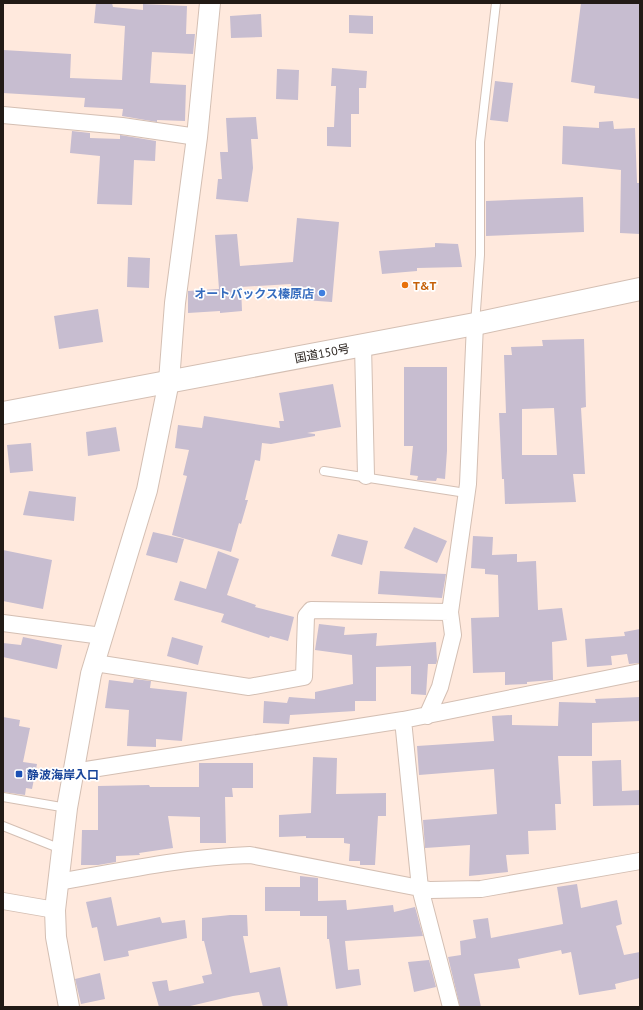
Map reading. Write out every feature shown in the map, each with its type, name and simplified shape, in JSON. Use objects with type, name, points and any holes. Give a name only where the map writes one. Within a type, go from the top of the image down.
[{"type":"highway","name":"国道150号","points":[[3,413],[363,346],[640,289]]},
{"type":"street","points":[[69,1007],[56,938],[55,910],[67,808],[95,663],[147,490],[169,381],[176,303],[197,137],[210,3]]},
{"type":"street","points":[[3,115],[122,126],[197,137]]},
{"type":"street","points":[[427,716],[440,687],[453,635],[450,612],[466,493],[475,324]]},
{"type":"street","points":[[363,346],[366,476]]},
{"type":"street","points":[[95,663],[249,687],[304,677],[306,616],[311,610],[450,612]]},
{"type":"street","points":[[3,623],[102,636]]},
{"type":"street","points":[[73,772],[427,716],[640,672]]},
{"type":"street","points":[[403,720],[420,888],[451,1007]]},
{"type":"street","points":[[58,882],[155,865],[250,855],[430,890],[481,889],[640,861]]},
{"type":"street","points":[[3,901],[55,910]]},
{"type":"lane","points":[[475,324],[480,255],[480,142],[496,3]]},
{"type":"lane","points":[[324,470],[466,493]]},
{"type":"lane","points":[[3,797],[67,808]]},
{"type":"lane","points":[[3,826],[62,849]]},
{"type":"building","points":[[96,3],[112,3],[113,7],[143,10],[143,4],[187,6],[186,34],[195,34],[193,54],[152,52],[150,83],[186,85],[185,121],[157,120],[157,122],[122,116],[123,109],[84,107],[85,98],[3,93],[3,50],[71,54],[70,78],[122,80],[125,26],[94,23]]},
{"type":"building","points":[[581,3],[640,3],[640,99],[594,93],[595,86],[571,82]]},
{"type":"building","points":[[261,14],[262,37],[231,38],[230,16]]},
{"type":"building","points":[[349,15],[373,16],[373,34],[349,33]]},
{"type":"building","points":[[332,68],[367,71],[366,88],[359,88],[359,114],[351,114],[351,147],[327,146],[327,127],[334,127],[336,86],[331,86]]},
{"type":"building","points":[[277,69],[299,70],[298,100],[276,99]]},
{"type":"building","points":[[495,81],[513,83],[508,122],[490,120]]},
{"type":"building","points":[[256,117],[258,139],[251,139],[253,168],[248,202],[216,199],[218,179],[222,179],[220,152],[228,152],[226,118]]},
{"type":"building","points":[[613,121],[614,129],[635,128],[637,183],[640,183],[640,234],[620,233],[621,170],[562,164],[563,126],[599,128],[599,122]]},
{"type":"building","points":[[72,131],[90,133],[90,138],[120,139],[120,135],[156,141],[155,161],[134,160],[132,205],[97,204],[100,156],[70,153]]},
{"type":"building","points":[[583,197],[584,232],[486,236],[486,201]]},
{"type":"building","points":[[297,218],[339,222],[332,302],[290,299],[291,284],[241,287],[242,311],[188,313],[188,291],[219,289],[215,235],[237,234],[240,266],[293,262]]},
{"type":"building","points":[[435,243],[458,244],[462,267],[417,268],[417,271],[382,274],[379,251],[435,247]]},
{"type":"building","points":[[128,257],[150,258],[149,288],[127,287]]},
{"type":"building","points":[[98,309],[103,342],[59,349],[54,316]]},
{"type":"building","points":[[584,339],[586,407],[581,408],[585,474],[573,474],[576,502],[505,504],[504,479],[502,479],[499,413],[506,413],[504,355],[512,355],[511,347],[543,346],[542,340]],"holes":[[[554,408],[557,455],[522,455],[522,409]]]},
{"type":"building","points":[[404,367],[447,367],[447,451],[445,479],[437,478],[436,481],[417,480],[418,476],[410,475],[413,446],[404,446]]},
{"type":"building","points":[[333,384],[341,427],[307,433],[315,434],[315,436],[271,444],[262,443],[260,461],[255,460],[245,500],[248,500],[241,524],[239,523],[231,552],[172,535],[187,476],[183,475],[189,450],[175,448],[178,425],[202,428],[204,416],[280,428],[279,421],[284,421],[279,393]]},
{"type":"building","points":[[116,427],[120,451],[88,456],[86,432]]},
{"type":"building","points":[[31,443],[33,471],[10,473],[7,445]]},
{"type":"building","points":[[29,491],[76,497],[74,521],[23,515]]},
{"type":"building","points":[[414,527],[447,541],[437,563],[404,548]]},
{"type":"building","points":[[153,532],[184,539],[177,563],[146,555]]},
{"type":"building","points":[[338,534],[368,541],[362,565],[331,556]]},
{"type":"building","points":[[473,536],[493,537],[492,555],[517,554],[517,562],[536,561],[538,610],[562,608],[567,640],[552,642],[553,680],[527,682],[527,684],[505,685],[505,672],[473,673],[471,618],[499,617],[498,575],[485,574],[485,569],[471,568]]},
{"type":"building","points":[[3,550],[52,560],[43,609],[3,601]]},
{"type":"building","points":[[218,551],[239,559],[227,595],[256,605],[255,607],[294,617],[288,641],[270,636],[269,638],[221,622],[224,614],[174,600],[180,581],[206,589]]},
{"type":"building","points":[[380,571],[446,574],[442,598],[378,594]]},
{"type":"building","points":[[319,624],[345,627],[344,635],[377,633],[376,646],[436,642],[437,661],[436,664],[428,664],[426,695],[411,694],[411,666],[376,667],[376,701],[355,701],[355,711],[290,715],[289,724],[263,723],[264,701],[287,703],[289,697],[315,699],[315,692],[353,684],[352,655],[315,650]]},
{"type":"building","points":[[640,629],[640,663],[629,664],[627,654],[611,656],[612,665],[587,667],[585,639],[625,636],[624,632]]},
{"type":"building","points":[[23,637],[62,645],[57,669],[3,657],[3,643],[21,645]]},
{"type":"building","points":[[172,637],[203,646],[198,665],[167,656]]},
{"type":"building","points":[[134,679],[151,681],[150,688],[187,692],[182,741],[156,739],[156,747],[127,746],[129,710],[105,708],[109,680],[133,683]]},
{"type":"building","points":[[640,697],[640,721],[592,723],[592,756],[558,756],[561,804],[555,804],[556,830],[528,831],[529,854],[506,855],[508,872],[469,876],[470,845],[425,848],[423,820],[497,814],[494,769],[419,775],[417,746],[494,741],[492,716],[512,715],[512,725],[558,726],[559,702],[596,703],[595,699]]},
{"type":"building","points":[[3,717],[20,720],[19,726],[30,728],[23,762],[37,764],[32,789],[26,788],[25,795],[3,792]]},
{"type":"building","points":[[313,757],[337,758],[336,794],[386,793],[386,816],[378,816],[375,865],[360,865],[360,861],[349,861],[350,844],[344,843],[344,838],[306,838],[306,836],[279,837],[279,815],[311,813]]},
{"type":"building","points":[[621,760],[622,791],[640,790],[640,805],[593,806],[592,761]]},
{"type":"building","points":[[199,763],[253,763],[253,788],[232,788],[233,797],[225,797],[226,843],[200,843],[200,817],[168,816],[173,848],[139,853],[140,855],[116,856],[116,862],[98,865],[81,865],[82,830],[98,830],[98,786],[149,785],[150,787],[199,787]]},
{"type":"building","points":[[300,876],[318,878],[318,901],[346,900],[347,910],[393,905],[394,912],[415,907],[423,936],[345,941],[348,970],[359,969],[361,985],[336,989],[329,939],[327,939],[327,916],[300,916],[300,911],[265,911],[265,887],[300,887]]},
{"type":"building","points":[[577,884],[581,908],[617,900],[622,924],[616,926],[624,955],[640,952],[640,978],[615,984],[616,989],[579,995],[571,952],[562,954],[561,950],[518,959],[520,968],[474,974],[481,1007],[460,1007],[448,957],[461,955],[460,941],[476,938],[473,920],[488,918],[491,938],[563,924],[557,887]]},
{"type":"building","points":[[111,897],[117,926],[160,917],[162,923],[185,920],[187,938],[128,951],[129,956],[104,961],[97,927],[92,928],[86,902]]},
{"type":"building","points":[[247,915],[248,936],[243,936],[250,973],[280,967],[288,1007],[263,1007],[259,992],[233,996],[186,1007],[159,1007],[152,982],[167,980],[169,991],[204,983],[202,976],[212,974],[204,941],[202,941],[202,918]]},
{"type":"building","points":[[429,960],[436,987],[414,992],[408,962]]},
{"type":"building","points":[[100,973],[105,999],[81,1004],[75,979]]},
{"type":"place","name":"T&T","points":[[405,285]]},
{"type":"place","name":"オートバックス榛原店","points":[[322,293]]},
{"type":"place","name":"静波海岸入口","points":[[19,774]]}]
